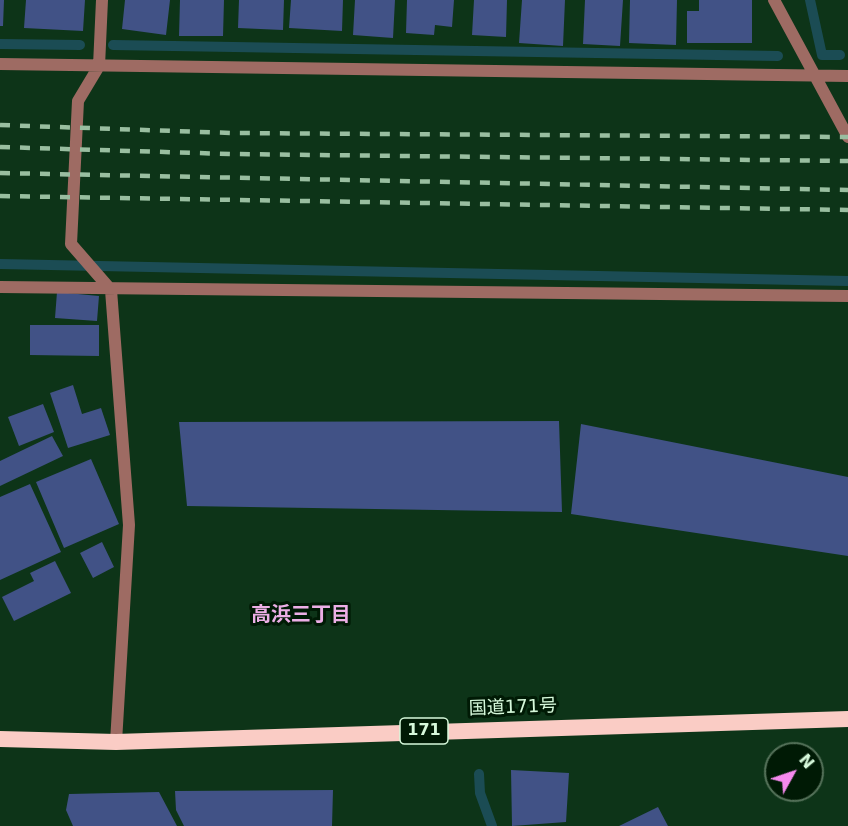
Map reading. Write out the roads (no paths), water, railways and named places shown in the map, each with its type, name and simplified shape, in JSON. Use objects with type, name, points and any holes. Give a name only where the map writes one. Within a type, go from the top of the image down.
[{"type":"highway","name":"国道171号","points":[[0,740],[116,742],[848,719]]},
{"type":"street","points":[[102,0],[99,66],[78,101],[71,244],[111,290],[129,525],[116,742]]},
{"type":"street","points":[[774,0],[848,138]]},
{"type":"street","points":[[0,64],[815,77],[848,75]]},
{"type":"street","points":[[0,287],[111,290],[848,296]]},
{"type":"waterway","points":[[810,0],[822,55],[840,55]]},
{"type":"waterway","points":[[0,44],[80,45]]},
{"type":"waterway","points":[[113,45],[778,56]]},
{"type":"waterway","points":[[0,264],[848,281]]},
{"type":"waterway","points":[[479,774],[480,793],[492,826]]},
{"type":"railway","points":[[0,125],[232,133],[848,137]]},
{"type":"railway","points":[[0,147],[230,154],[848,161]]},
{"type":"railway","points":[[0,173],[848,190]]},
{"type":"railway","points":[[0,196],[848,210]]},
{"type":"district","name":"高浜三丁目","points":[[301,616]]}]
